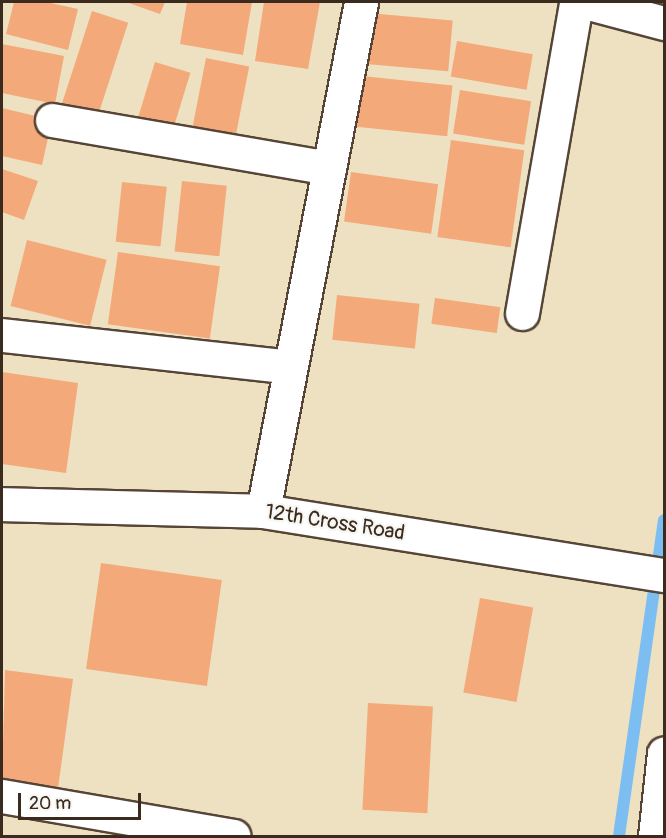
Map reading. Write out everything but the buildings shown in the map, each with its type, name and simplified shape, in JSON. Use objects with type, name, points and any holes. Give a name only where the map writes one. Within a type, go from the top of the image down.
[{"type":"street","points":[[263,511],[361,2]]},
{"type":"street","points":[[522,313],[576,2]]},
{"type":"street","points":[[585,2],[664,23]]},
{"type":"street","points":[[52,120],[329,168]]},
{"type":"street","points":[[2,335],[290,367]]},
{"type":"street","name":"12th Cross Road","points":[[2,504],[263,511],[664,575]]},
{"type":"street","points":[[655,837],[664,753]]},
{"type":"street","points":[[2,796],[234,837]]},
{"type":"waterway","points":[[619,836],[664,520]]}]
